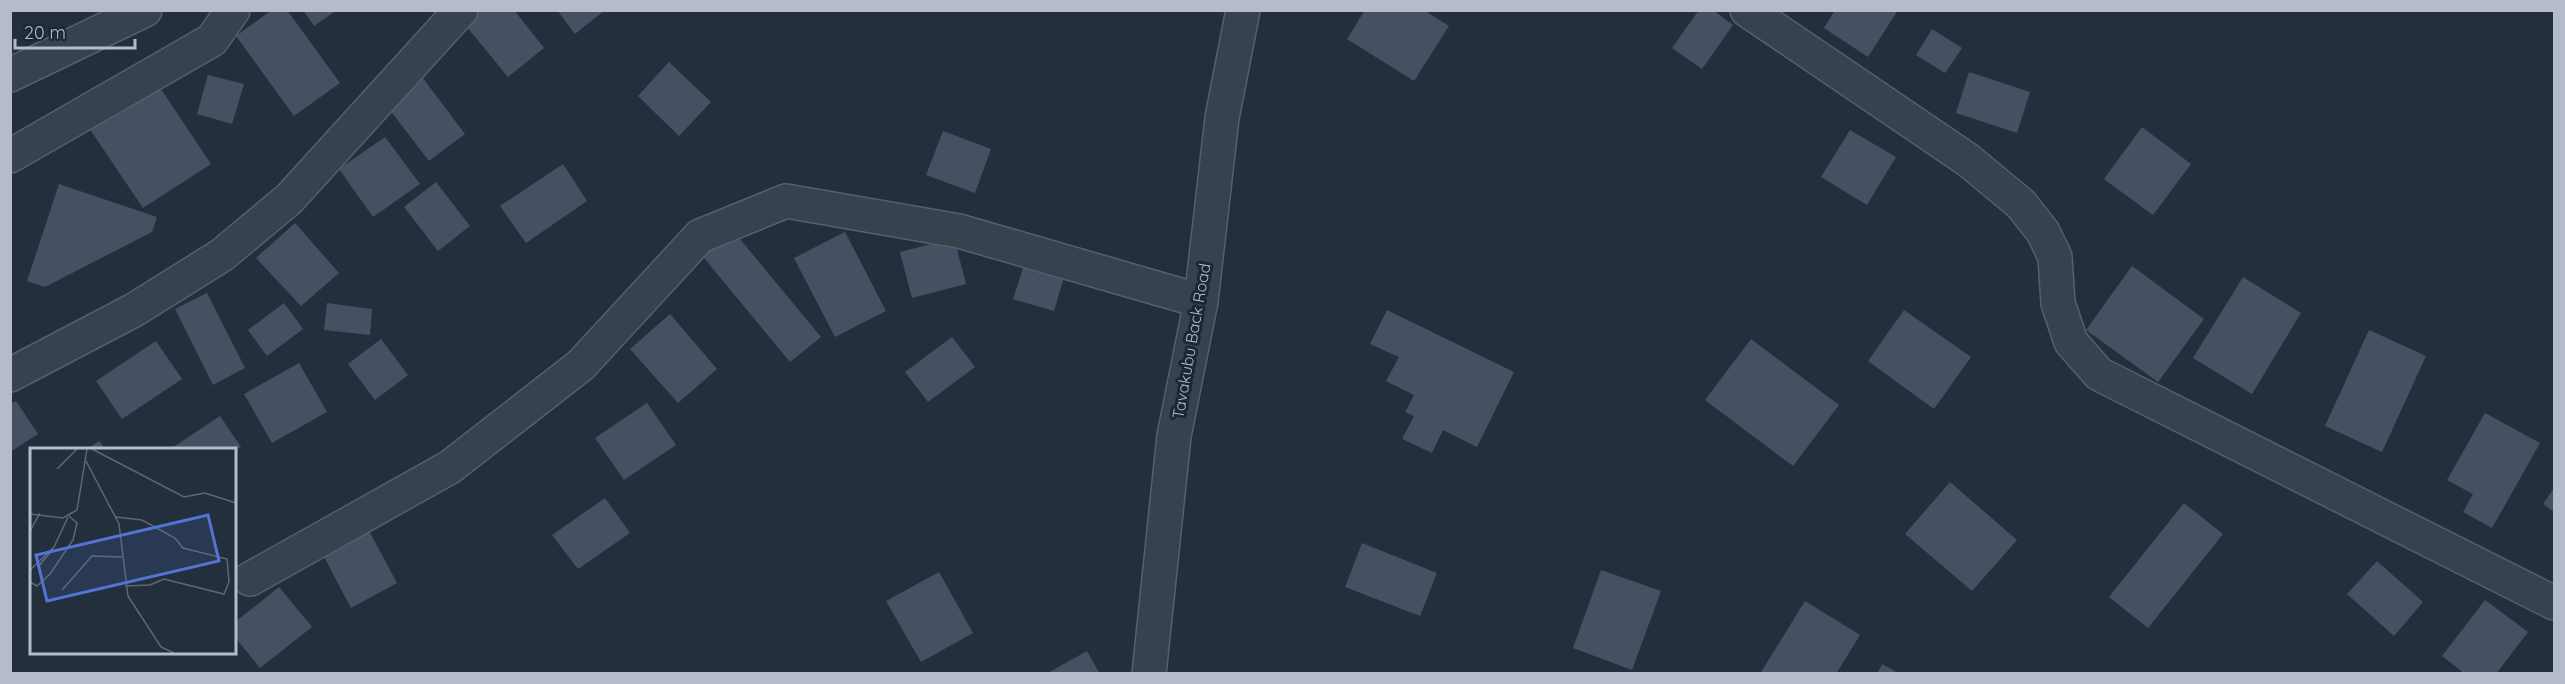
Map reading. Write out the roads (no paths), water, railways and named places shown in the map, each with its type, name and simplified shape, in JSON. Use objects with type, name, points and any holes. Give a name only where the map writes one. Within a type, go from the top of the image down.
[{"type":"street","points":[[10,75],[145,10]]},
{"type":"street","points":[[10,156],[212,40],[233,10]]},
{"type":"street","points":[[10,375],[134,310],[222,255],[289,199],[461,10]]},
{"type":"street","name":"Tavakubu Back Road","points":[[1149,674],[1174,436],[1201,301],[1222,118],[1243,10]]},
{"type":"street","points":[[1747,10],[1968,160],[2021,204],[2043,232],[2055,257],[2058,303],[2071,342],[2098,374],[2554,603]]},
{"type":"street","points":[[250,579],[450,467],[581,364],[700,236],[786,201],[959,231],[1201,301]]}]
